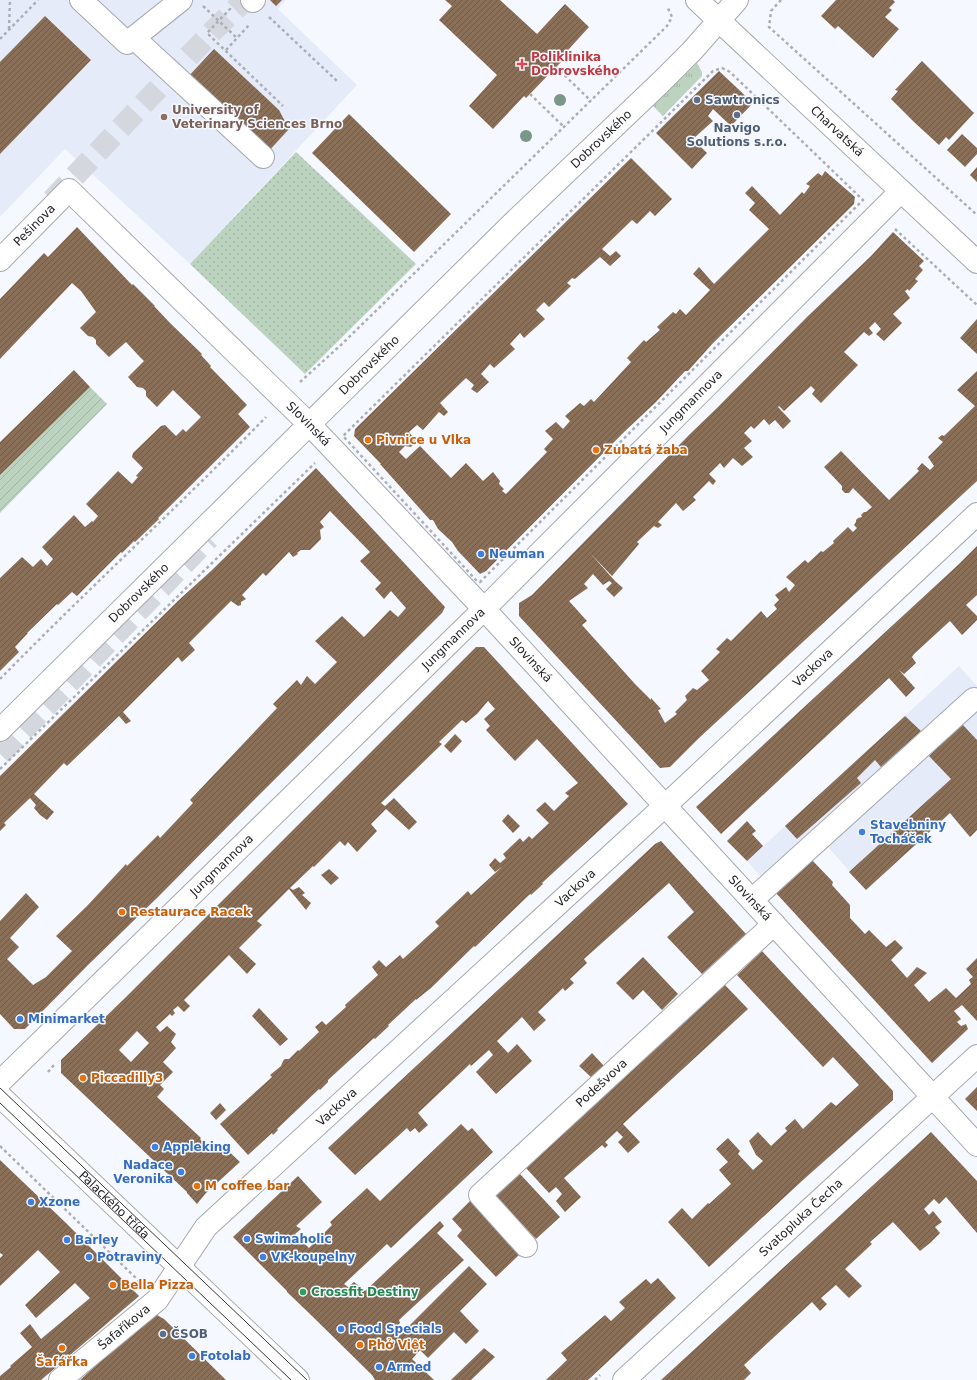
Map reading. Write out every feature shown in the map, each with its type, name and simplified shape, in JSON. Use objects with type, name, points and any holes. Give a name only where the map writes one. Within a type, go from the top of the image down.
[{"type":"street","points":[[81,0],[127,43],[191,2]]},
{"type":"street","name":"Charvatská","points":[[697,0],[977,262]]},
{"type":"street","name":"Dobrovského","points":[[0,730],[518,218],[660,83],[692,51],[736,0]]},
{"type":"street","points":[[134,38],[263,156]]},
{"type":"street","name":"Slovinská","points":[[69,190],[310,425],[484,609],[977,1145]]},
{"type":"street","name":"Pešinova","points":[[0,260],[69,190]]},
{"type":"street","name":"Jungmannova","points":[[0,1082],[484,609],[901,191]]},
{"type":"street","name":"Vackova","points":[[178,1266],[206,1227],[665,806],[977,514]]},
{"type":"street","points":[[752,900],[974,700]]},
{"type":"street","name":"Podešvova","points":[[526,1246],[480,1195],[774,924]]},
{"type":"street","name":"Svatopluka Čecha","points":[[624,1380],[977,1056]]},
{"type":"street","name":"Palackého třída","points":[[0,1096],[298,1380]]},
{"type":"street","name":"Šafaříkova","points":[[60,1380],[157,1300],[178,1266]]},
{"type":"path","points":[[9,30],[10,0]]},
{"type":"path","points":[[0,39],[38,0]]},
{"type":"path","points":[[781,0],[771,11],[769,27],[977,215]]},
{"type":"path","points":[[191,2],[219,21],[237,38]]},
{"type":"path","points":[[226,50],[249,26],[255,3],[337,81]]},
{"type":"path","points":[[297,385],[342,344],[667,26],[672,17],[667,6]]},
{"type":"path","points":[[234,13],[230,9],[207,33],[284,106]]},
{"type":"path","points":[[244,22],[249,26]]},
{"type":"path","points":[[556,67],[591,100]]},
{"type":"path","points":[[722,68],[730,72],[863,200],[480,582],[476,580],[343,436],[713,71],[722,68]]},
{"type":"path","points":[[530,94],[564,127]]},
{"type":"path","points":[[893,227],[977,305]]},
{"type":"path","points":[[0,679],[62,616],[201,483],[266,417]]},
{"type":"path","points":[[0,770],[316,462],[321,468]]},
{"type":"path","points":[[48,1072],[57,1061]]},
{"type":"path","points":[[0,1146],[141,1282],[145,1292],[154,1302]]},
{"type":"path","points":[[595,1380],[601,1375]]},
{"type":"shaded area","name":"University of Veterinary Sciences Brno","points":[[0,0],[286,0],[278,9],[357,85],[190,264],[65,149],[0,217]]},
{"type":"shaded area","points":[[959,666],[977,686],[977,830],[970,837],[950,814],[866,890],[828,847],[768,885],[747,861]]},
{"type":"green space","points":[[697,63],[702,72],[702,76],[663,116],[653,106]]},
{"type":"green space","points":[[296,152],[416,264],[305,374],[190,264]]},
{"type":"green space","points":[[90,387],[107,404],[0,513],[0,475]]},
{"type":"building","points":[[270,0],[282,0],[276,6]]},
{"type":"building","name":"Poliklinika Dobrovského","points":[[445,0],[500,0],[537,34],[565,4],[589,27],[559,60],[561,62],[526,98],[524,96],[493,129],[469,106],[497,75],[439,20],[452,6]]},
{"type":"building","points":[[836,0],[893,0],[895,2],[889,8],[892,10],[885,17],[899,29],[873,58],[838,26],[835,29],[821,16]]},
{"type":"building","points":[[45,16],[91,60],[0,154],[0,62]]},
{"type":"building","points":[[214,49],[279,110],[289,129],[267,153],[187,78]]},
{"type":"building","points":[[922,61],[974,113],[949,140],[946,137],[939,145],[891,99],[898,91],[895,90]]},
{"type":"building","points":[[719,71],[753,103],[731,126],[713,109],[708,116],[713,121],[693,139],[707,153],[692,169],[656,133]]},
{"type":"building","points":[[349,114],[451,214],[414,252],[312,153]]},
{"type":"building","points":[[962,134],[977,148],[977,154],[965,167],[947,150]]},
{"type":"building","points":[[631,158],[672,199],[655,216],[650,211],[637,224],[632,220],[602,249],[610,256],[616,251],[621,256],[610,266],[600,257],[575,279],[572,278],[567,283],[571,286],[549,307],[544,302],[536,310],[545,319],[524,338],[520,333],[510,344],[515,349],[494,368],[490,364],[481,374],[489,382],[477,393],[471,389],[474,385],[466,378],[440,403],[448,412],[444,416],[439,412],[423,430],[417,425],[409,432],[416,441],[411,447],[405,446],[399,452],[406,459],[420,446],[451,478],[466,463],[483,481],[493,472],[500,481],[499,484],[504,489],[502,491],[506,494],[547,452],[544,449],[553,439],[545,431],[556,422],[563,429],[570,421],[565,416],[580,403],[584,406],[591,399],[594,402],[631,362],[627,358],[644,340],[646,342],[660,330],[657,327],[673,312],[676,314],[680,309],[686,315],[710,290],[693,274],[699,267],[714,284],[769,229],[749,210],[755,203],[745,193],[752,186],[780,215],[802,192],[804,194],[810,186],[806,184],[818,173],[822,176],[825,171],[855,197],[854,204],[486,571],[480,574],[458,551],[452,542],[438,529],[433,520],[430,520],[381,464],[354,436],[355,429]]},
{"type":"building","points":[[977,167],[977,182],[970,175]]},
{"type":"building","points":[[77,227],[132,285],[133,284],[202,354],[201,355],[211,366],[210,367],[247,405],[238,414],[250,427],[158,518],[159,519],[135,542],[134,541],[122,553],[121,552],[77,596],[72,592],[58,605],[57,604],[27,633],[15,647],[19,652],[0,671],[0,578],[22,557],[33,567],[41,559],[47,566],[53,559],[42,547],[74,515],[85,527],[92,521],[93,522],[98,516],[86,504],[118,471],[132,484],[138,477],[136,476],[143,468],[132,457],[133,453],[161,426],[165,425],[176,436],[183,429],[186,432],[201,417],[173,390],[157,407],[146,396],[146,391],[143,388],[137,387],[128,377],[144,361],[126,342],[109,357],[96,344],[96,340],[93,337],[88,336],[80,328],[96,312],[81,291],[72,283],[0,359],[0,299],[44,253],[48,257]]},
{"type":"building","points":[[893,232],[924,261],[919,266],[923,270],[915,279],[918,281],[909,291],[908,289],[905,291],[910,298],[893,314],[902,323],[884,341],[876,334],[881,329],[875,322],[869,328],[873,333],[869,336],[864,332],[844,352],[858,365],[821,403],[812,394],[815,390],[811,386],[784,411],[779,406],[778,407],[791,421],[783,429],[775,420],[769,425],[764,419],[754,429],[751,426],[744,433],[752,441],[744,448],[753,457],[742,466],[733,458],[724,468],[720,463],[709,474],[716,481],[713,485],[709,481],[693,497],[696,500],[683,511],[676,503],[658,522],[662,525],[658,528],[654,526],[637,542],[639,544],[612,576],[589,552],[623,588],[614,597],[606,589],[612,583],[609,581],[603,585],[593,574],[584,584],[588,588],[569,601],[587,621],[582,625],[635,684],[661,709],[658,710],[665,723],[677,714],[675,712],[687,700],[685,696],[693,688],[697,690],[709,680],[701,671],[720,652],[716,649],[727,638],[731,641],[761,611],[767,618],[777,609],[774,605],[779,600],[775,595],[786,587],[789,592],[795,585],[786,577],[805,560],[808,563],[821,551],[823,552],[834,543],[833,541],[848,527],[853,532],[857,528],[854,525],[856,520],[862,517],[861,515],[864,512],[872,507],[853,488],[849,493],[845,493],[842,490],[842,486],[824,467],[841,451],[889,500],[919,471],[917,469],[922,463],[930,470],[934,466],[928,457],[943,442],[938,438],[942,435],[944,436],[975,406],[957,390],[977,371],[977,481],[699,738],[670,767],[660,768],[519,616],[519,603],[532,595],[690,434],[808,316],[871,256]]},
{"type":"building","points":[[977,319],[977,354],[960,338]]},
{"type":"building","points":[[74,370],[90,387],[0,475],[0,442]]},
{"type":"building","points":[[316,468],[445,607],[442,613],[25,1029],[14,1029],[0,1014],[0,921],[26,893],[39,907],[10,938],[19,947],[7,959],[33,985],[46,977],[72,951],[56,936],[87,906],[126,864],[127,866],[158,835],[160,838],[193,803],[190,800],[277,708],[273,704],[297,680],[301,685],[307,676],[315,684],[337,662],[315,641],[342,616],[364,637],[390,610],[398,617],[406,608],[391,591],[384,599],[375,589],[381,583],[360,561],[370,552],[330,511],[320,522],[324,527],[320,530],[321,539],[310,550],[301,550],[293,557],[289,552],[266,576],[263,573],[242,595],[246,599],[241,602],[241,605],[238,606],[231,601],[189,643],[195,650],[182,662],[178,657],[123,712],[131,721],[126,724],[119,716],[67,766],[64,763],[34,794],[54,812],[47,820],[34,808],[36,805],[30,798],[4,823],[6,825],[0,831],[0,776]]},
{"type":"building","points":[[977,546],[977,595],[966,605],[977,616],[977,620],[962,635],[950,621],[914,654],[912,657],[916,663],[904,674],[899,670],[915,688],[906,697],[889,678],[721,834],[696,807]]},
{"type":"building","points":[[476,647],[484,647],[628,804],[475,947],[474,946],[431,988],[416,999],[375,1039],[374,1038],[328,1080],[328,1082],[320,1090],[319,1089],[277,1129],[278,1130],[273,1135],[272,1133],[248,1155],[220,1124],[272,1077],[270,1075],[281,1066],[285,1059],[289,1059],[319,1032],[315,1027],[322,1021],[326,1025],[346,1007],[345,1005],[378,975],[372,967],[379,960],[386,967],[400,955],[403,959],[439,926],[435,922],[468,891],[471,895],[503,866],[495,872],[489,865],[495,858],[500,863],[506,858],[503,854],[520,838],[523,842],[529,836],[532,839],[549,823],[536,810],[545,802],[554,811],[569,796],[565,793],[578,783],[537,739],[515,761],[486,730],[490,726],[484,719],[495,709],[488,701],[477,714],[466,723],[462,720],[439,742],[442,744],[381,803],[385,806],[394,798],[417,822],[409,830],[386,809],[371,824],[377,831],[357,852],[348,842],[345,846],[340,841],[290,888],[293,890],[299,887],[305,893],[302,895],[311,903],[306,910],[289,889],[257,921],[262,925],[239,948],[256,964],[247,974],[229,955],[184,1000],[190,1006],[184,1012],[178,1006],[173,1010],[175,1013],[172,1016],[170,1014],[156,1027],[160,1032],[167,1026],[176,1034],[171,1042],[176,1048],[163,1062],[173,1072],[160,1085],[164,1089],[157,1097],[201,1138],[200,1139],[211,1151],[220,1143],[240,1162],[206,1193],[197,1204],[187,1192],[61,1073],[61,1060]],"holes":[[[137,1031],[149,1043],[131,1062],[119,1050]]]},
{"type":"building","points":[[905,716],[921,731],[881,767],[875,760],[857,778],[861,783],[797,839],[785,826]]},
{"type":"building","points":[[962,724],[977,740],[977,830],[970,837],[950,813],[866,890],[849,872],[951,779],[929,756]]},
{"type":"building","points":[[455,734],[462,741],[451,753],[444,746]]},
{"type":"building","points":[[508,814],[520,826],[513,833],[502,821]]},
{"type":"building","points":[[747,821],[756,831],[752,834],[763,846],[747,861],[727,841]]},
{"type":"building","points":[[661,841],[746,934],[702,974],[667,937],[694,912],[669,883],[584,959],[587,963],[570,979],[574,983],[565,991],[563,988],[538,1012],[546,1020],[534,1031],[522,1017],[497,1041],[508,1053],[517,1044],[532,1061],[496,1094],[476,1072],[493,1055],[489,1050],[471,1066],[470,1064],[418,1113],[428,1125],[419,1133],[415,1128],[410,1132],[407,1128],[355,1175],[328,1148],[655,844]]},
{"type":"building","points":[[811,859],[833,882],[832,885],[850,905],[850,918],[865,934],[869,930],[886,947],[895,940],[903,948],[891,960],[907,978],[917,967],[927,973],[914,985],[929,1002],[946,988],[956,998],[971,984],[969,980],[973,977],[966,969],[977,958],[977,1021],[962,1005],[954,1011],[961,1019],[957,1022],[961,1026],[966,1024],[968,1029],[932,1063],[776,893]]},
{"type":"building","points":[[329,869],[339,878],[331,885],[321,875]]},
{"type":"building","points":[[762,951],[893,1091],[893,1100],[803,1180],[709,1267],[668,1222],[682,1208],[692,1219],[708,1203],[709,1204],[731,1184],[719,1170],[728,1162],[716,1149],[728,1138],[740,1151],[738,1154],[753,1170],[763,1161],[756,1155],[749,1141],[758,1132],[771,1146],[787,1131],[785,1128],[795,1119],[803,1129],[831,1102],[836,1106],[859,1085],[833,1057],[823,1067],[737,975]]},
{"type":"building","points":[[643,957],[678,994],[662,1010],[643,990],[633,1000],[616,983]]},
{"type":"building","points":[[725,985],[748,1009],[623,1124],[640,1142],[628,1153],[618,1142],[623,1137],[617,1131],[605,1142],[608,1145],[605,1148],[602,1145],[564,1178],[581,1197],[565,1212],[556,1201],[562,1194],[556,1187],[549,1193],[526,1168]]},
{"type":"building","points":[[259,1008],[288,1039],[280,1046],[252,1016]]},
{"type":"building","points":[[592,1053],[604,1066],[591,1077],[579,1066]]},
{"type":"building","points":[[977,1087],[977,1111],[965,1099]]},
{"type":"building","points":[[220,1103],[226,1110],[216,1120],[210,1113]]},
{"type":"building","points":[[461,1124],[468,1131],[472,1128],[493,1152],[391,1248],[387,1244],[344,1284],[348,1287],[354,1282],[365,1291],[440,1221],[444,1226],[437,1233],[464,1260],[399,1320],[400,1323],[392,1330],[398,1337],[469,1266],[487,1284],[460,1311],[479,1331],[466,1344],[454,1332],[428,1358],[420,1350],[412,1359],[434,1380],[375,1380],[372,1375],[233,1237],[298,1176],[322,1202],[296,1226],[301,1229],[295,1234],[309,1248],[332,1225],[330,1222],[367,1188],[380,1201]]},
{"type":"building","points":[[931,1132],[977,1181],[977,1233],[946,1197],[939,1204],[934,1199],[924,1209],[929,1215],[933,1211],[942,1222],[935,1227],[940,1233],[930,1243],[920,1251],[893,1222],[870,1242],[872,1244],[845,1269],[862,1286],[849,1298],[836,1285],[821,1298],[827,1304],[820,1311],[812,1302],[744,1365],[751,1373],[744,1380],[661,1380]]},
{"type":"building","points":[[0,1160],[139,1296],[41,1380],[0,1380],[0,1376],[32,1347],[20,1333],[30,1324],[41,1339],[90,1298],[75,1283],[36,1318],[25,1305],[60,1272],[38,1250],[0,1286],[0,1258],[3,1255],[0,1253]]},
{"type":"building","points":[[520,1174],[560,1217],[536,1239],[496,1196]]},
{"type":"building","points":[[471,1200],[520,1254],[496,1277],[457,1236],[462,1230],[452,1219]]},
{"type":"building","points":[[658,1278],[676,1298],[588,1380],[546,1380],[567,1360],[561,1353],[605,1315],[611,1321],[625,1308],[619,1302],[646,1279],[651,1284]]},
{"type":"building","points":[[157,1315],[164,1319],[226,1380],[80,1380],[103,1359]]},
{"type":"building","points":[[484,1348],[495,1357],[471,1380],[451,1380]]},
{"type":"tunnel","points":[[52,200],[213,31],[245,0]]},
{"type":"tunnel","points":[[0,754],[209,538]]},
{"type":"tram line","points":[[0,1088],[307,1380]]},
{"type":"tram line","points":[[0,1103],[291,1380]]},
{"type":"place","name":"Poliklinika Dobrovského","points":[[522,64]]},
{"type":"place","name":"Sawtronics","points":[[697,100]]},
{"type":"place","name":"Navigo Solutions s.r.o.","points":[[737,115]]},
{"type":"place","name":"University of Veterinary Sciences Brno","points":[[164,117]]},
{"type":"place","name":"Pivnice u Vlka","points":[[368,440]]},
{"type":"place","name":"Zubatá žaba","points":[[596,450]]},
{"type":"place","name":"Neuman","points":[[481,554]]},
{"type":"place","name":"Stavebniny Tocháček","points":[[862,832]]},
{"type":"place","name":"Restaurace Racek","points":[[122,912]]},
{"type":"place","name":"Minimarket","points":[[20,1019]]},
{"type":"place","name":"Piccadilly3","points":[[83,1078]]},
{"type":"place","name":"Appleking","points":[[155,1147]]},
{"type":"place","name":"Nadace Veronika","points":[[181,1172]]},
{"type":"place","name":"M coffee bar","points":[[197,1186]]},
{"type":"place","name":"Xzone","points":[[31,1202]]},
{"type":"place","name":"Swimaholic","points":[[247,1239]]},
{"type":"place","name":"Barley","points":[[67,1240]]},
{"type":"place","name":"Potraviny","points":[[89,1257]]},
{"type":"place","name":"VK-koupelny","points":[[263,1257]]},
{"type":"place","name":"Bella Pizza","points":[[113,1285]]},
{"type":"place","name":"Crossfit Destiny","points":[[303,1292]]},
{"type":"place","name":"Food Specials","points":[[341,1329]]},
{"type":"place","name":"ČSOB","points":[[163,1334]]},
{"type":"place","name":"Phở Việt","points":[[360,1345]]},
{"type":"place","name":"Šafářka","points":[[62,1348]]},
{"type":"place","name":"Fotolab","points":[[192,1356]]},
{"type":"place","name":"Armed","points":[[379,1367]]}]
